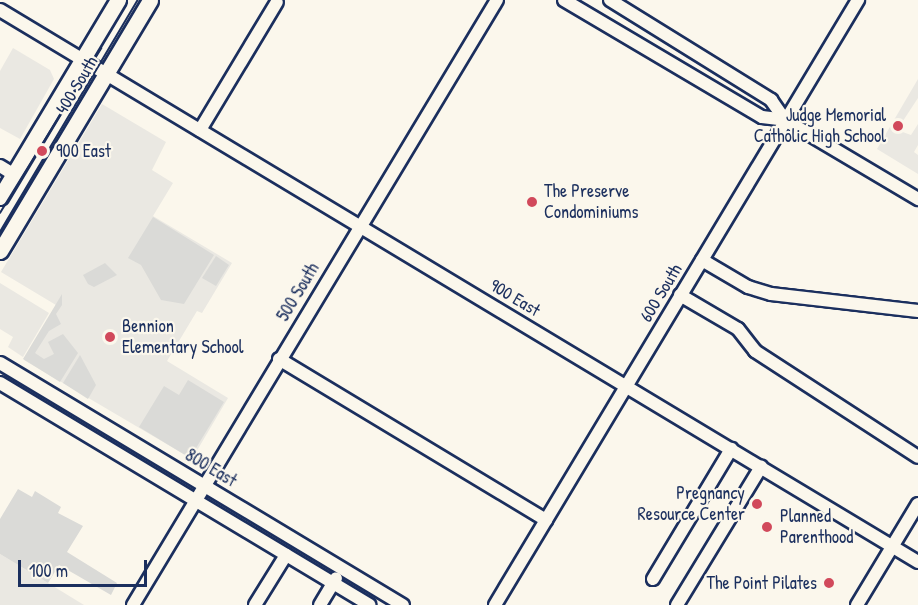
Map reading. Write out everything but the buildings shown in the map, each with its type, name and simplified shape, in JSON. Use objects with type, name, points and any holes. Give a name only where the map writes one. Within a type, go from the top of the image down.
[{"type":"main road","name":"400 South","points":[[0,197],[118,0]]},
{"type":"main road","name":"400 South","points":[[0,251],[150,0]]},
{"type":"street","name":"500 South","points":[[133,605],[497,0]]},
{"type":"street","points":[[564,0],[762,117],[785,120],[918,199]]},
{"type":"street","points":[[610,0],[771,100],[785,120]]},
{"type":"street","points":[[200,130],[277,2]]},
{"type":"street","name":"600 South","points":[[495,605],[785,120],[852,2]]},
{"type":"street","name":"900 East","points":[[0,10],[918,562]]},
{"type":"street","points":[[0,166],[14,174]]},
{"type":"street","points":[[702,260],[748,286],[771,294],[918,311]]},
{"type":"street","points":[[680,296],[732,325],[755,351],[918,457]]},
{"type":"street","points":[[279,359],[546,520]]},
{"type":"street","name":"800 East","points":[[0,363],[342,567],[397,604]]},
{"type":"street","name":"800 East","points":[[0,384],[370,605]]},
{"type":"street","points":[[27,400],[36,384]]},
{"type":"street","points":[[98,442],[107,427]]},
{"type":"street","points":[[653,579],[731,449]]},
{"type":"street","points":[[677,605],[761,467]]},
{"type":"street","points":[[857,605],[918,504]]},
{"type":"street","points":[[255,605],[280,551],[284,533]]},
{"type":"street","points":[[320,605],[342,567]]},
{"type":"shaded area","points":[[13,48],[50,70],[54,79],[20,139],[0,128],[0,71]]},
{"type":"shaded area","name":"Judge Memorial Catholic High School","points":[[918,79],[918,98],[897,130],[911,135],[918,124],[918,145],[914,152],[918,155],[918,174],[877,149]]},
{"type":"shaded area","name":"Bennion Elementary School","points":[[102,104],[166,142],[152,170],[173,183],[153,216],[232,263],[202,313],[197,311],[167,361],[228,398],[192,459],[24,360],[56,305],[1,272]]},
{"type":"shaded area","points":[[153,217],[214,255],[184,304],[161,300],[141,265],[128,258]]},
{"type":"shaded area","points":[[216,256],[229,265],[216,286],[202,278]]},
{"type":"shaded area","points":[[105,263],[117,275],[94,287],[88,284],[83,275]]},
{"type":"shaded area","points":[[0,283],[49,313],[23,357],[8,347],[13,337],[0,329]]},
{"type":"shaded area","points":[[62,294],[62,305],[56,314],[61,324],[49,331],[35,353],[44,359],[54,354],[48,342],[63,334],[78,353],[60,382],[23,359]]},
{"type":"shaded area","points":[[80,355],[96,385],[88,399],[63,383]]},
{"type":"shaded area","points":[[188,380],[224,402],[190,458],[139,427],[164,386],[179,395]]},
{"type":"shaded area","points":[[110,438],[177,475],[177,482],[108,443]]},
{"type":"shaded area","points":[[18,489],[32,497],[35,491],[61,507],[58,513],[83,526],[67,552],[117,583],[111,595],[59,565],[48,583],[0,554],[0,519]]},
{"type":"shaded area","points":[[0,554],[48,583],[84,605],[0,605]]},
{"type":"tram line","points":[[0,232],[138,0]]},
{"type":"tram line","points":[[0,213],[101,49]]},
{"type":"place","name":"Judge Memorial Catholic High School","points":[[898,126]]},
{"type":"place","name":"900 East","points":[[42,151]]},
{"type":"place","name":"The Preserve Condominiums","points":[[532,202]]},
{"type":"place","name":"Bennion Elementary School","points":[[110,337]]},
{"type":"place","name":"Pregnancy Resource Center","points":[[757,504]]},
{"type":"place","name":"Planned Parenthood","points":[[767,527]]},
{"type":"place","name":"The Point Pilates","points":[[829,583]]}]
